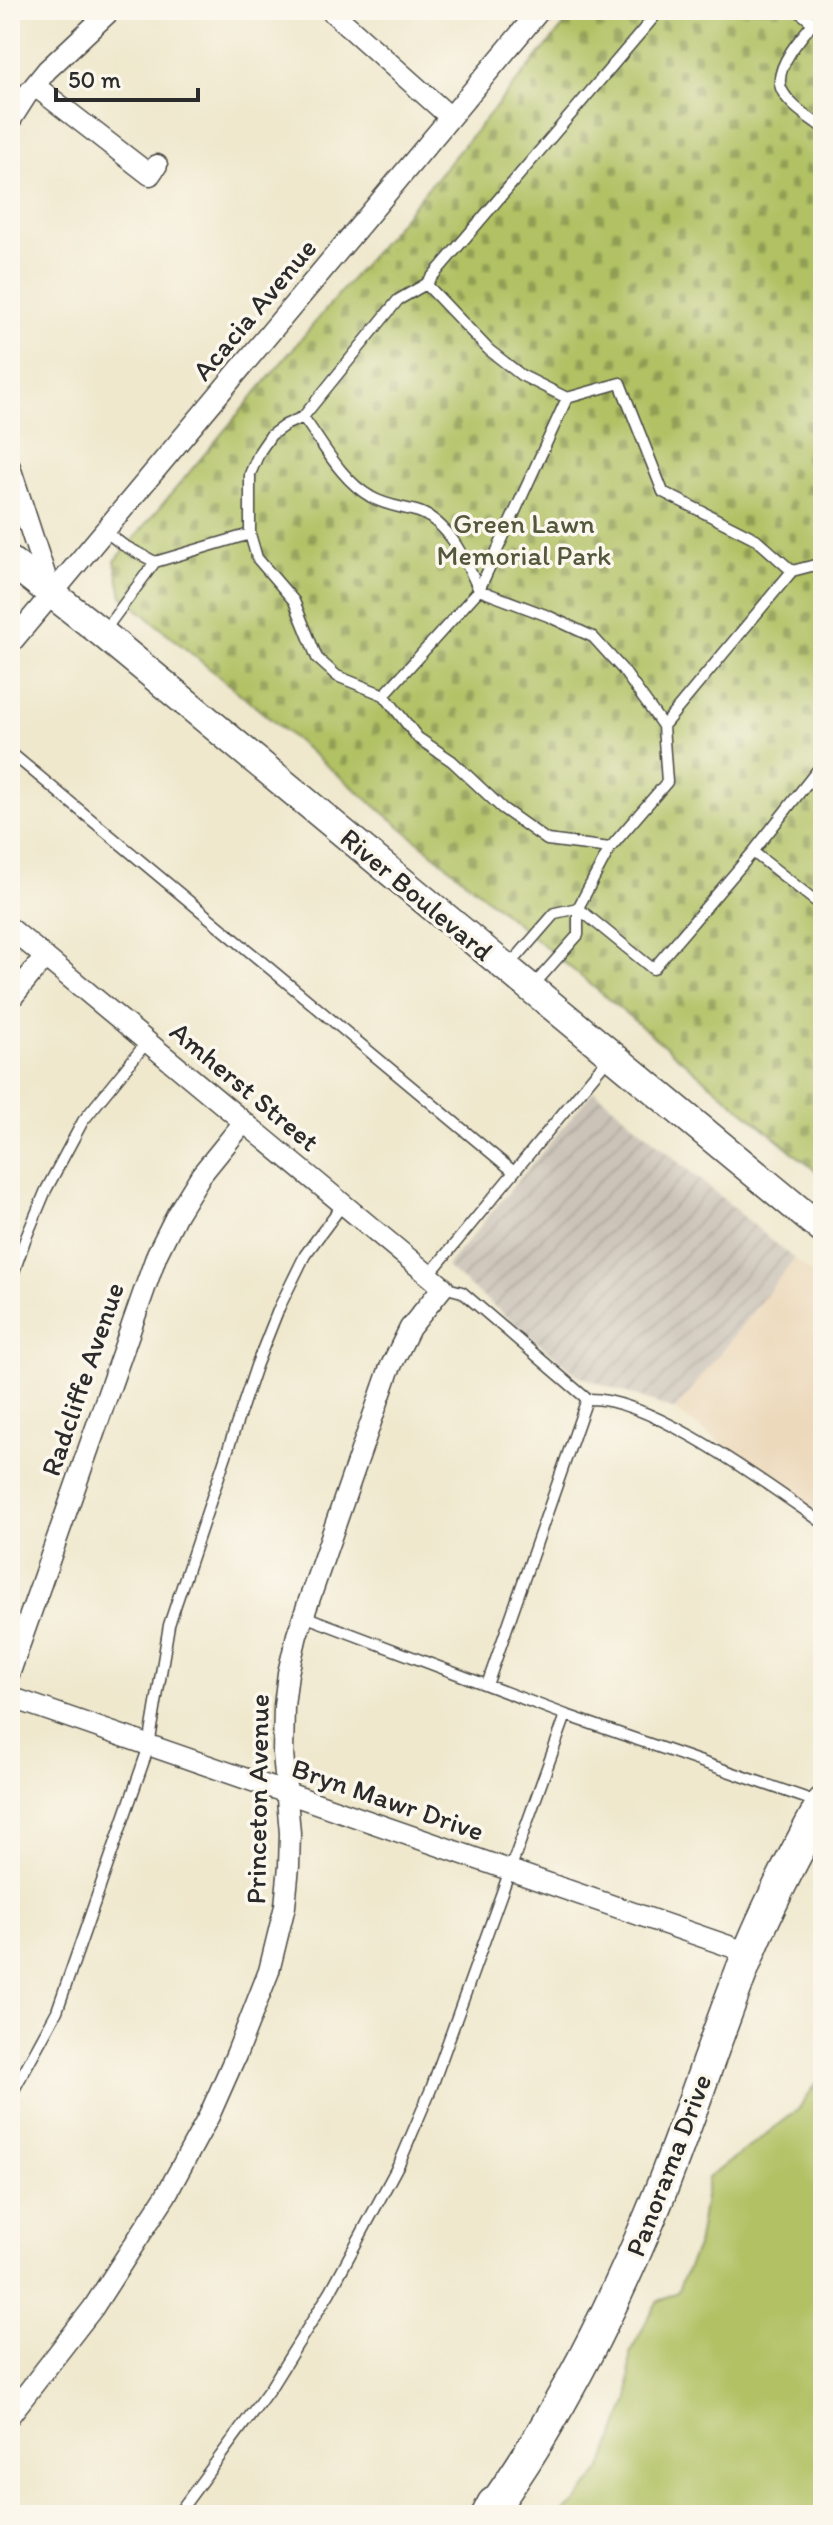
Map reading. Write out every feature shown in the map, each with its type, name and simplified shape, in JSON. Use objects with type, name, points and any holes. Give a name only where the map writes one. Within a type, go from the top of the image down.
[{"type":"main road","name":"River Boulevard","points":[[10,561],[102,633],[823,1230]]},
{"type":"main road","name":"Panorama Drive","points":[[491,2512],[558,2403],[627,2269],[678,2146],[749,1953],[823,1803]]},
{"type":"street","points":[[10,121],[47,70],[111,10]]},
{"type":"street","points":[[330,10],[450,117]]},
{"type":"street","name":"Acacia Avenue","points":[[10,644],[540,10]]},
{"type":"street","points":[[35,86],[150,175],[157,165]]},
{"type":"street","points":[[10,467],[51,594]]},
{"type":"street","name":"Amherst Street","points":[[10,928],[436,1281]]},
{"type":"street","points":[[10,1000],[45,957]]},
{"type":"street","name":"Radcliffe Avenue","points":[[10,1672],[157,1254],[201,1175],[244,1122]]},
{"type":"street","name":"Princeton Avenue","points":[[10,2415],[93,2308],[166,2195],[209,2116],[269,1971],[285,1906],[290,1855],[283,1753],[288,1673],[304,1616],[393,1359],[436,1281]]},
{"type":"street","name":"Bryn Mawr Drive","points":[[10,1697],[749,1953]]},
{"type":"lane","points":[[610,848],[547,840],[502,808],[452,761],[418,738],[384,695],[337,676],[317,658],[294,601],[257,558],[250,534],[250,474],[271,435],[303,417],[398,300],[426,284],[660,10]]},
{"type":"lane","points":[[797,10],[813,23]]},
{"type":"lane","points":[[823,12],[781,65],[780,87],[790,100],[823,128]]},
{"type":"lane","points":[[426,284],[489,350],[521,375],[567,398],[620,383],[663,492],[756,539],[792,571]]},
{"type":"lane","points":[[384,695],[479,590],[567,398]]},
{"type":"lane","points":[[303,417],[346,476],[370,497],[422,513],[438,524],[460,550],[479,590],[593,637],[623,670],[663,726],[667,782],[610,848],[578,908],[578,935],[531,988]]},
{"type":"lane","points":[[105,531],[123,545],[155,562]]},
{"type":"lane","points":[[102,633],[155,562],[250,534]]},
{"type":"lane","points":[[663,726],[792,571],[823,563]]},
{"type":"lane","points":[[10,752],[514,1172]]},
{"type":"lane","points":[[578,908],[653,969],[753,852],[823,763]]},
{"type":"lane","points":[[753,852],[823,907]]},
{"type":"lane","points":[[507,968],[555,913],[578,908]]},
{"type":"lane","points":[[10,1283],[46,1190],[83,1121],[147,1042]]},
{"type":"lane","points":[[612,1055],[514,1172],[436,1281],[462,1292],[587,1399],[613,1401],[673,1426],[752,1474],[823,1523]]},
{"type":"lane","points":[[10,2097],[57,2011],[149,1746],[169,1625],[256,1366],[305,1255],[343,1204]]},
{"type":"lane","points":[[487,1685],[587,1399]]},
{"type":"lane","points":[[304,1616],[566,1715],[823,1803]]},
{"type":"lane","points":[[177,2515],[271,2387],[330,2292],[400,2162],[431,2089],[566,1715]]},
{"type":"shaded area","points":[[594,1090],[794,1259],[675,1410],[579,1376],[446,1267]]},
{"type":"shaded area","points":[[794,1259],[823,1282],[823,1517],[675,1410]]},
{"type":"green space","name":"Green Lawn Memorial Park","points":[[577,10],[823,10],[823,1177],[122,596],[115,561]]},
{"type":"green space","points":[[823,2074],[823,2515],[561,2515],[576,2502],[602,2468],[629,2400],[630,2353],[657,2302],[677,2292],[697,2247],[708,2178],[798,2110]]}]
